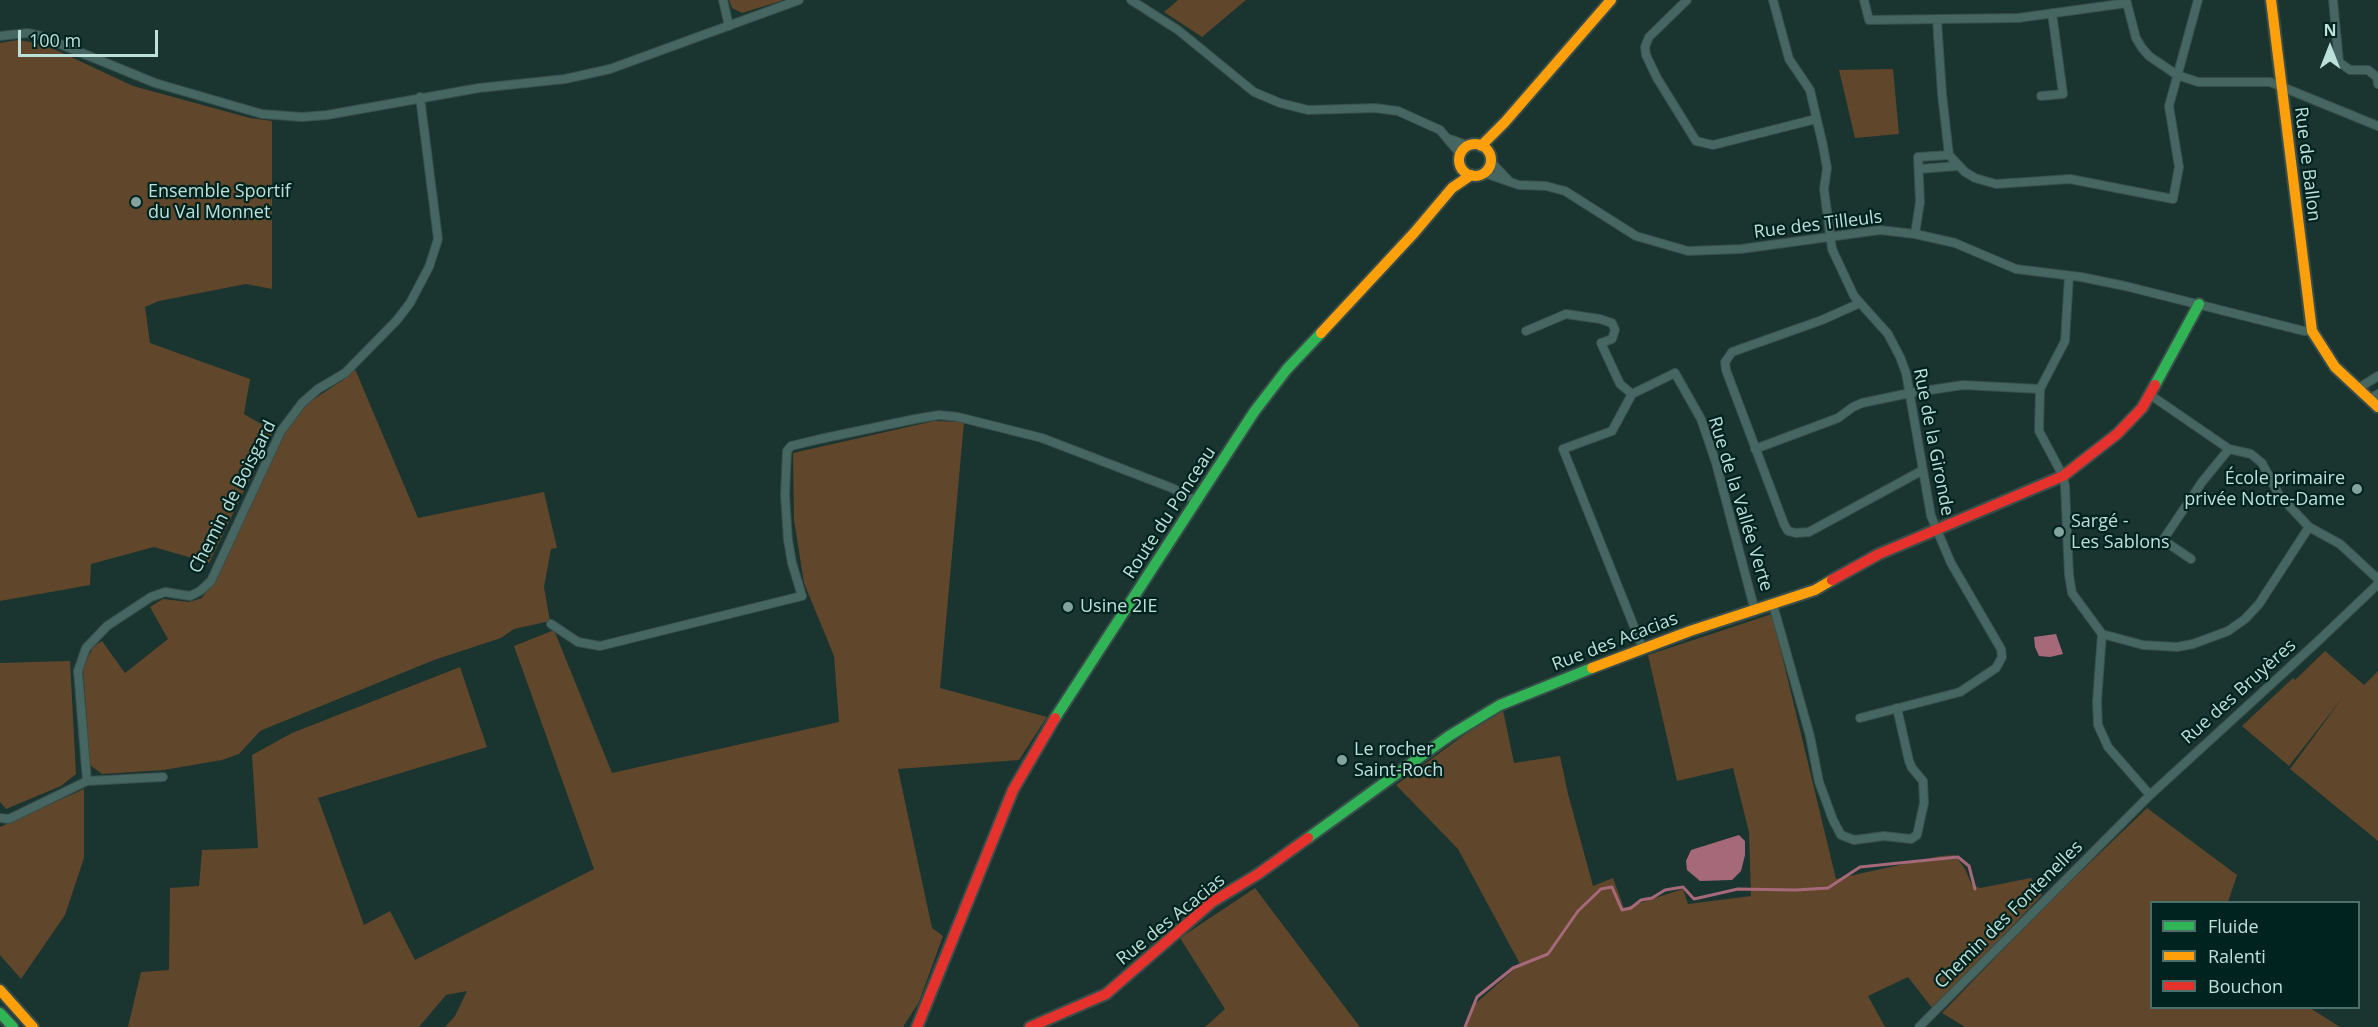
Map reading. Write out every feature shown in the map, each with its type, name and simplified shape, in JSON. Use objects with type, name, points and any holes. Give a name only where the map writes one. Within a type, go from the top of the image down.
[{"type":"main road","points":[[1487,153],[1469,146],[1461,155],[1461,167],[1471,175],[1484,173],[1487,153],[1505,122],[1611,0]]},
{"type":"main road","name":"Rue de Ballon","points":[[2271,0],[2312,331]]},
{"type":"main road","name":"Route du Ponceau","points":[[1452,188],[1461,167]]},
{"type":"main road","name":"Route du Ponceau","points":[[917,1027],[1013,790],[1050,726],[1254,412],[1287,369],[1414,233],[1452,188],[1471,175]]},
{"type":"main road","name":"Rue des Acacias","points":[[1030,1027],[1106,994],[1212,902],[1258,873],[1474,719],[1500,705],[1548,684],[1690,631],[1815,590],[1880,554],[2063,476],[2118,434],[2142,408],[2199,304]]},
{"type":"main road","points":[[2312,331],[2335,367],[2357,388],[2373,397],[2378,407]]},
{"type":"main road","points":[[0,990],[30,1023]]},
{"type":"main road","points":[[1,1015],[13,1027]]},
{"type":"street","points":[[723,0],[729,26]]},
{"type":"street","points":[[0,36],[27,33],[38,35],[155,83],[269,115],[302,117],[327,115],[479,88],[565,79],[610,69],[799,0]]},
{"type":"street","points":[[1131,0],[1178,30],[1254,92],[1280,103],[1318,110],[1375,108],[1398,111],[1440,129],[1461,155]]},
{"type":"street","points":[[1688,0],[1649,37],[1645,47],[1646,55],[1657,78],[1696,141],[1713,145],[1816,119]]},
{"type":"street","name":"Rue de la Gironde","points":[[1773,0],[1789,59],[1809,90],[1827,168],[1824,189],[1830,237],[1840,269],[1860,303],[1895,345],[1906,373],[1931,516],[1951,563],[1998,643],[2002,657],[1996,668],[1960,693],[1897,708]]},
{"type":"street","points":[[1864,0],[1869,20],[2018,18],[2126,2],[2136,38],[2142,48],[2149,57],[2177,75],[2198,82],[2270,82],[2378,126]]},
{"type":"street","points":[[1937,20],[1942,104],[1949,155],[1957,166],[1975,178],[1996,184],[2070,179],[2173,199],[2180,167],[2169,106],[2198,0]]},
{"type":"street","points":[[2333,0],[2339,62],[2349,70],[2368,70],[2377,77],[2378,84]]},
{"type":"street","points":[[2041,96],[2063,94],[2052,13]]},
{"type":"street","name":"Chemin de Boisgard","points":[[87,781],[78,671],[86,648],[107,626],[151,597],[165,592],[190,596],[211,581],[281,431],[302,403],[318,389],[345,374],[397,320],[410,303],[429,267],[438,239],[420,97]]},
{"type":"street","points":[[1449,138],[1469,146]]},
{"type":"street","points":[[1487,153],[1510,182]]},
{"type":"street","points":[[1915,234],[1920,202],[1918,157],[1949,155]]},
{"type":"street","points":[[1919,170],[1957,166]]},
{"type":"street","name":"Rue des Tilleuls","points":[[1484,173],[1519,185],[1546,186],[1565,191],[1636,236],[1688,250],[1742,249],[1880,230],[1915,234],[1955,243],[2016,269],[2125,286],[2304,331],[2312,331]]},
{"type":"street","points":[[2069,276],[2065,341],[2040,389],[2039,431],[2063,476],[2072,593],[2102,634],[2143,645],[2177,647],[2193,644],[2228,631],[2245,619],[2259,604],[2309,527]]},
{"type":"street","points":[[1860,303],[1822,320],[1728,355],[1725,362],[1726,370],[1755,448],[1784,525],[1788,531],[1796,533],[1809,532],[1923,471]]},
{"type":"street","points":[[1526,331],[1566,314],[1600,319],[1612,323],[1615,330],[1612,339],[1601,343],[1620,384],[1632,394],[1612,431],[1563,449],[1644,649]]},
{"type":"street","name":"Rue de la Vallée Verte","points":[[1632,394],[1676,374],[1701,419],[1716,463],[1755,610]]},
{"type":"street","points":[[2357,388],[2378,376]]},
{"type":"street","points":[[1755,448],[1838,418],[1862,403],[1910,393],[1963,385],[2040,389]]},
{"type":"street","points":[[2150,394],[2229,448],[2251,454],[2262,463],[2279,495],[2309,527],[2340,544],[2378,581]]},
{"type":"street","points":[[551,624],[578,642],[600,646],[802,596],[792,563],[786,521],[784,495],[787,452],[796,445],[915,419],[939,415],[958,417],[1042,438],[1172,488],[1197,501]]},
{"type":"street","points":[[2191,558],[2163,540],[2202,482],[2229,448]]},
{"type":"street","name":"Rue des Bruyères","points":[[2121,825],[2150,795],[2315,644],[2378,581]]},
{"type":"street","points":[[1773,605],[1810,736],[1819,782],[1841,835],[1854,840],[1884,836],[1911,839],[1917,836],[1924,803],[1923,781],[1909,761],[1897,708],[1860,718]]},
{"type":"street","points":[[2102,634],[2097,701],[2098,724],[2108,747],[2150,795]]},
{"type":"street","points":[[0,818],[9,819],[87,781],[164,777]]},
{"type":"street","name":"Chemin des Fontenelles","points":[[1919,1027],[2121,825]]},
{"type":"shaded area","points":[[729,0],[784,0],[742,13],[732,8]]},
{"type":"shaded area","points":[[1178,0],[1246,0],[1202,37],[1164,12]]},
{"type":"shaded area","name":"Ensemble Sportif du Val Monnet","points":[[18,40],[56,50],[133,86],[250,118],[272,121],[272,289],[246,284],[159,301],[145,307],[150,343],[250,379],[244,414],[273,431],[209,563],[154,547],[91,564],[90,585],[0,601],[0,43]]},
{"type":"shaded area","points":[[1893,69],[1899,134],[1855,138],[1839,70]]},
{"type":"shaded area","points":[[355,369],[418,518],[544,492],[557,548],[551,549],[544,587],[550,621],[514,629],[501,638],[434,660],[260,731],[239,754],[222,760],[164,770],[102,774],[90,765],[83,668],[93,647],[102,641],[125,673],[168,639],[150,607],[163,599],[189,602],[202,598],[214,581],[284,434],[308,403],[343,380]]},
{"type":"shaded area","points":[[934,421],[964,422],[940,688],[1047,717],[1019,760],[898,769],[932,928],[943,936],[919,1002],[903,1027],[445,1027],[455,1016],[467,991],[446,995],[419,1027],[128,1027],[141,972],[169,970],[170,888],[199,886],[202,850],[258,848],[252,755],[292,733],[460,667],[487,747],[318,798],[364,925],[390,911],[415,960],[594,869],[514,646],[554,630],[612,773],[839,722],[834,656],[804,583],[794,520],[793,453]]},
{"type":"shaded area","points":[[1772,614],[1836,879],[1940,856],[1955,855],[1972,885],[1980,888],[2031,878],[2042,895],[1933,1009],[1908,977],[1868,996],[1885,1027],[1464,1027],[1474,1005],[1520,964],[1458,849],[1396,785],[1479,724],[1503,710],[1514,763],[1560,756],[1593,886],[1613,878],[1624,908],[1683,889],[1688,904],[1751,896],[1749,832],[1733,768],[1677,781],[1648,655]]},
{"type":"shaded area","points":[[2056,634],[2063,654],[2050,657],[2039,656],[2034,637]]},
{"type":"shaded area","points":[[2325,651],[2364,685],[2378,671],[2378,841],[2290,769],[2343,697],[2289,766],[2242,726]]},
{"type":"shaded area","points":[[70,661],[76,774],[61,786],[6,809],[0,802],[0,663]]},
{"type":"shaded area","points":[[84,789],[84,858],[65,915],[21,979],[0,955],[0,827]]},
{"type":"shaded area","points":[[2147,808],[2237,875],[2228,901],[2150,901],[2150,1009],[2312,1009],[2340,1027],[1965,1027],[1942,1013],[2047,904]]},
{"type":"shaded area","points":[[1739,835],[1745,841],[1745,855],[1741,871],[1732,880],[1700,881],[1687,870],[1686,861],[1691,850]]},
{"type":"shaded area","points":[[1255,888],[1360,1027],[1205,1027],[1225,1009],[1180,938]]},
{"type":"waterway","points":[[1465,1027],[1477,997],[1513,968],[1548,954],[1578,911],[1601,889],[1612,887],[1622,910],[1631,908],[1641,900],[1652,898],[1665,890],[1683,887],[1694,899],[1738,889],[1828,888],[1860,867],[1958,857],[1969,866],[1975,889]]},
{"type":"traffic: fast","points":[[2155,385],[2199,304]]},
{"type":"traffic: fast","points":[[1055,718],[1254,412],[1287,369],[1321,333]]},
{"type":"traffic: fast","points":[[1308,838],[1449,736],[1500,705],[1592,668]]},
{"type":"traffic: fast","points":[[0,1013],[13,1027]]},
{"type":"traffic: slow","points":[[1481,146],[1505,122],[1611,0]]},
{"type":"traffic: slow","points":[[2271,0],[2312,331],[2335,367],[2378,407]]},
{"type":"traffic: slow","points":[[1475,144],[1486,149],[1491,160],[1486,171],[1475,176],[1464,171],[1459,160],[1464,149],[1475,144]]},
{"type":"traffic: slow","points":[[1321,333],[1414,233],[1452,188],[1471,175]]},
{"type":"traffic: slow","points":[[1592,668],[1690,631],[1815,590],[1832,580]]},
{"type":"traffic: slow","points":[[0,990],[33,1027]]},
{"type":"traffic: jam","points":[[1832,580],[1879,554],[2063,476],[2117,434],[2142,408],[2155,385]]},
{"type":"traffic: jam","points":[[917,1027],[1013,790],[1055,718]]},
{"type":"traffic: jam","points":[[1030,1027],[1106,994],[1212,902],[1258,874],[1308,838]]},
{"type":"place","name":"Ensemble Sportif du Val Monnet","points":[[136,202]]},
{"type":"place","name":"École primaire privée Notre-Dame","points":[[2357,489]]},
{"type":"place","name":"Sargé - Les Sablons","points":[[2059,532]]},
{"type":"place","name":"Usine 2IE","points":[[1068,607]]},
{"type":"place","name":"Le rocher Saint-Roch","points":[[1342,760]]}]
